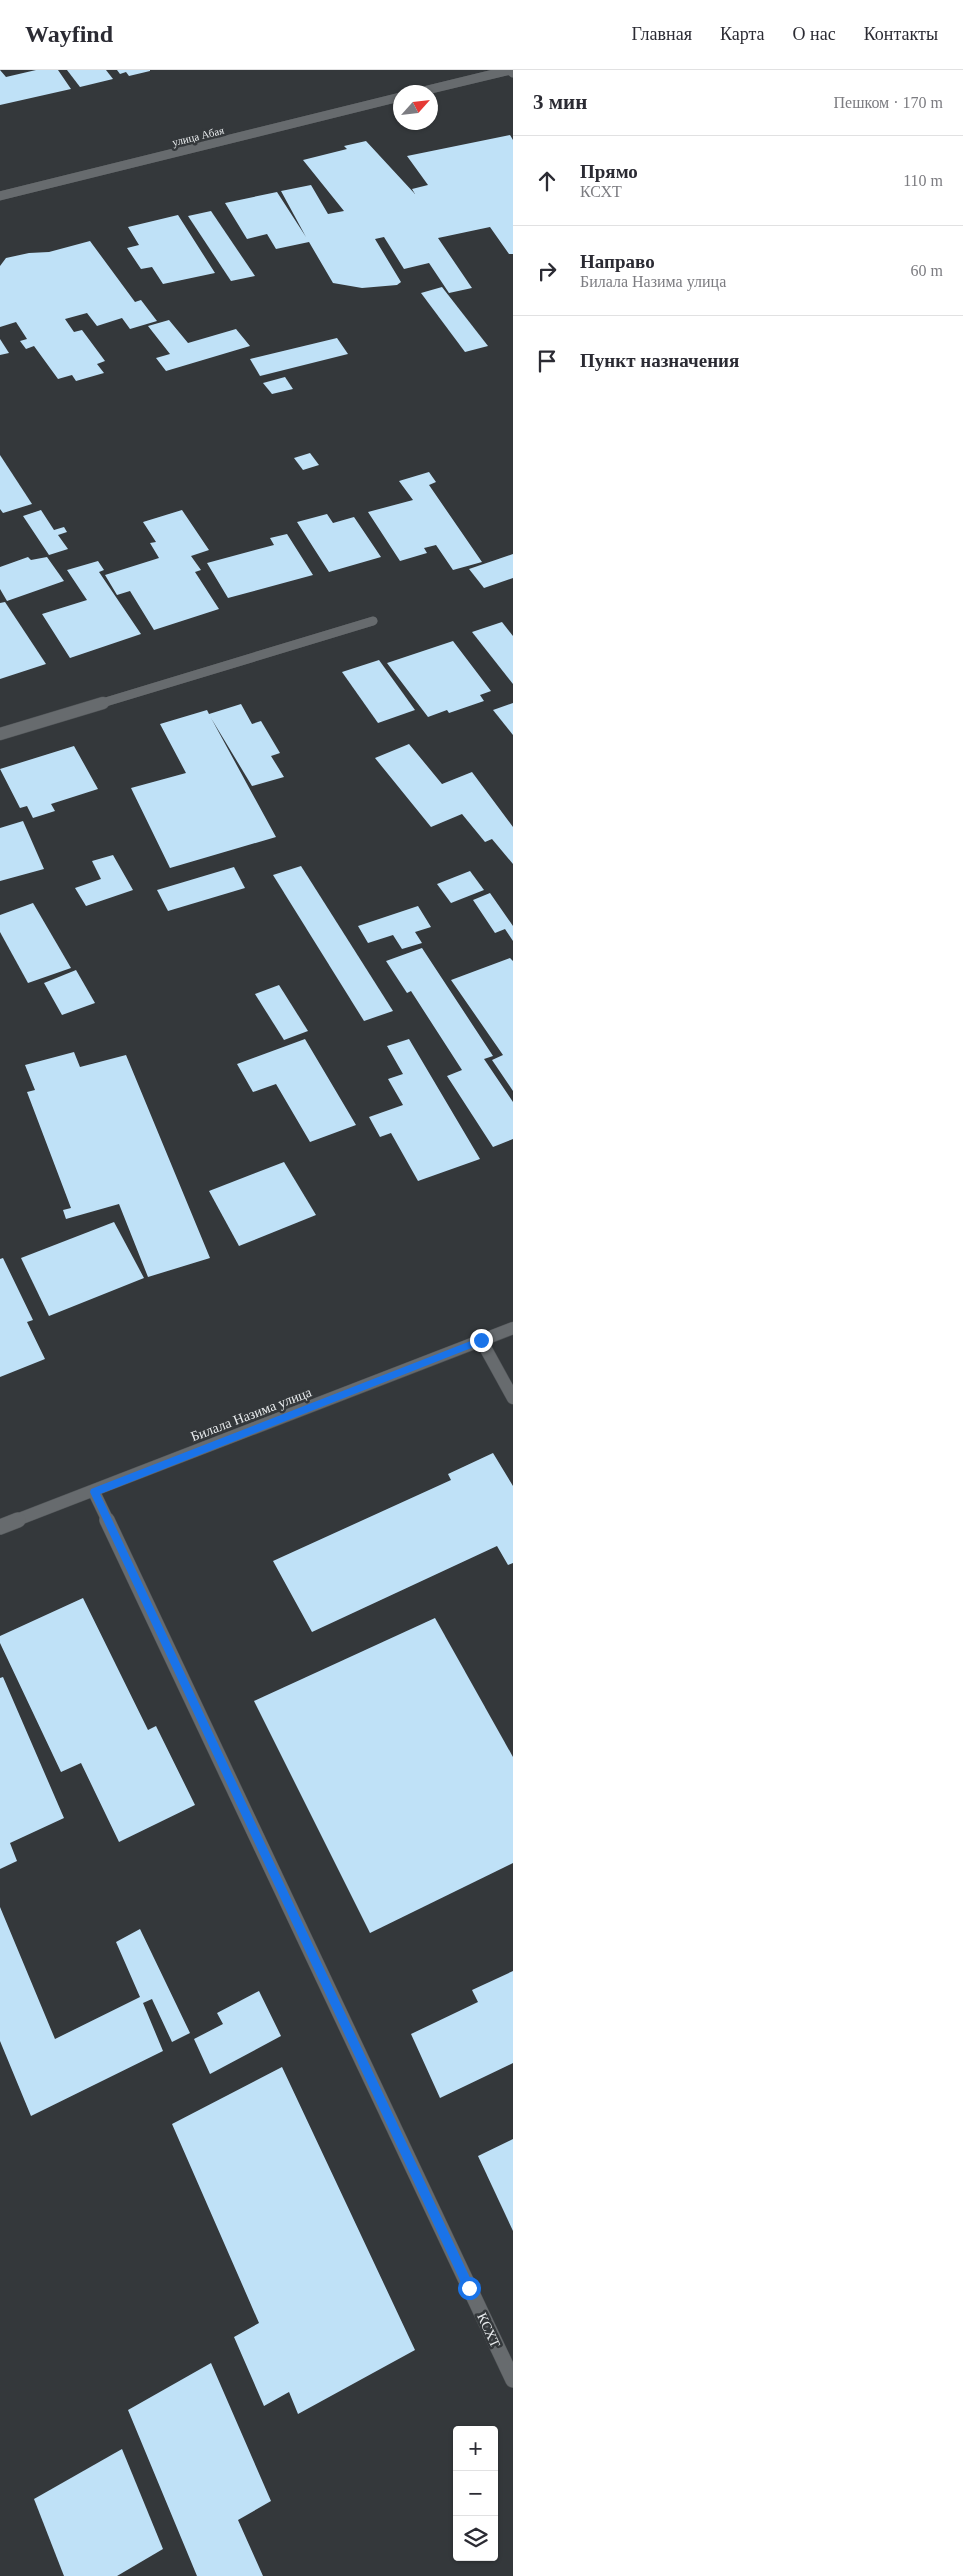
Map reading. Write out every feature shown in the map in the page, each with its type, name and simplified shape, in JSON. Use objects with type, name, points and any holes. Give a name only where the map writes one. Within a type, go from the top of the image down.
[{"type":"street","points":[[438,87],[510,70],[513,73]]},
{"type":"street","name":"улица Абая","points":[[0,196],[393,99]]},
{"type":"street","points":[[0,734],[373,621]]},
{"type":"street","name":"Билала Назима улица","points":[[0,1527],[513,1328]]},
{"type":"street","points":[[481,1340],[513,1398]]},
{"type":"street","name":"КСХТ","points":[[94,1492],[513,2380]]},
{"type":"building","points":[[0,70],[6,77],[36,70],[58,70],[71,89],[0,105]]},
{"type":"building","points":[[67,70],[106,70],[113,79],[80,87]]},
{"type":"building","points":[[117,70],[150,71],[129,76],[126,72],[120,74]]},
{"type":"building","points":[[510,135],[513,140],[513,254],[509,254],[490,227],[438,238],[472,288],[449,293],[429,263],[404,269],[384,237],[375,239],[401,282],[397,285],[362,288],[333,283],[309,242],[276,249],[267,234],[247,239],[225,203],[277,192],[306,237],[281,191],[311,185],[328,214],[344,211],[303,160],[347,149],[344,146],[366,141],[415,194],[412,189],[428,185],[407,156]]},
{"type":"building","points":[[211,211],[255,276],[231,281],[188,216]]},
{"type":"building","points":[[178,215],[215,273],[163,284],[152,267],[141,269],[127,248],[139,245],[128,227]]},
{"type":"building","points":[[90,241],[135,302],[141,300],[157,321],[130,329],[122,318],[97,326],[87,313],[65,319],[74,332],[82,330],[105,361],[97,364],[104,373],[76,381],[72,375],[58,379],[34,346],[26,349],[20,341],[27,339],[16,322],[0,327],[0,266],[6,258],[29,253],[49,252]]},
{"type":"building","points":[[442,287],[488,346],[465,352],[421,293]]},
{"type":"building","points":[[169,320],[188,343],[236,329],[250,346],[166,371],[156,358],[170,354],[148,326]]},
{"type":"building","points":[[337,338],[348,354],[260,376],[250,359]]},
{"type":"building","points":[[0,339],[9,353],[0,355]]},
{"type":"building","points":[[285,377],[293,389],[272,394],[263,383]]},
{"type":"building","points":[[310,453],[319,465],[303,470],[294,458]]},
{"type":"building","points":[[0,455],[32,504],[3,513],[0,509]]},
{"type":"building","points":[[429,472],[436,482],[429,485],[482,562],[453,570],[436,545],[424,548],[427,553],[400,561],[368,512],[413,500],[399,481]]},
{"type":"building","points":[[41,510],[54,530],[64,527],[67,532],[58,535],[68,549],[49,555],[23,516]]},
{"type":"building","points":[[182,510],[209,550],[191,556],[201,570],[195,572],[219,609],[154,630],[130,591],[117,595],[105,575],[159,558],[150,543],[156,542],[143,522]]},
{"type":"building","points":[[327,514],[333,523],[354,517],[381,557],[329,572],[297,522]]},
{"type":"building","points":[[287,534],[313,575],[228,598],[207,563],[274,545],[270,538]]},
{"type":"building","points":[[513,554],[513,578],[484,588],[469,569]]},
{"type":"building","points":[[28,557],[31,560],[47,557],[64,581],[7,601],[0,589],[0,567]]},
{"type":"building","points":[[98,561],[104,570],[99,572],[141,634],[70,658],[42,614],[87,600],[67,570]]},
{"type":"building","points":[[5,602],[46,664],[0,679],[0,603]]},
{"type":"building","points":[[502,622],[513,636],[513,684],[472,632]]},
{"type":"building","points":[[453,641],[491,691],[480,695],[484,701],[449,713],[447,710],[428,717],[387,663]]},
{"type":"building","points":[[379,660],[415,710],[378,723],[342,672]]},
{"type":"building","points":[[513,703],[513,735],[493,710]]},
{"type":"building","points":[[241,704],[252,724],[261,721],[280,753],[271,756],[284,777],[252,786],[211,718],[276,837],[170,868],[131,788],[186,773],[160,724],[207,710],[209,714]]},
{"type":"building","points":[[409,744],[442,784],[472,772],[513,827],[513,864],[492,839],[485,842],[462,814],[431,827],[375,758]]},
{"type":"building","points":[[74,746],[98,789],[51,804],[55,811],[33,818],[27,806],[20,808],[0,769]]},
{"type":"building","points":[[23,821],[44,869],[0,881],[0,828]]},
{"type":"building","points":[[113,855],[133,890],[86,906],[75,888],[101,879],[92,861]]},
{"type":"building","points":[[301,866],[393,1011],[364,1021],[273,875]]},
{"type":"building","points":[[234,867],[245,888],[168,911],[157,890]]},
{"type":"building","points":[[470,871],[484,890],[451,903],[437,884]]},
{"type":"building","points":[[490,893],[513,926],[513,941],[505,929],[495,933],[473,900]]},
{"type":"building","points":[[33,903],[71,968],[28,983],[0,932],[0,915]]},
{"type":"building","points":[[418,906],[431,927],[415,932],[422,943],[402,949],[393,935],[368,943],[358,926]]},
{"type":"building","points":[[422,948],[493,1056],[484,1059],[513,1102],[513,1139],[493,1147],[447,1076],[462,1070],[411,991],[407,993],[386,961]]},
{"type":"building","points":[[510,958],[513,961],[513,1091],[492,1060],[503,1055],[451,980]]},
{"type":"building","points":[[76,970],[95,1003],[62,1015],[44,983]]},
{"type":"building","points":[[279,985],[308,1031],[284,1040],[255,994]]},
{"type":"building","points":[[305,1039],[356,1125],[310,1142],[276,1084],[253,1092],[237,1064]]},
{"type":"building","points":[[409,1039],[480,1159],[418,1181],[391,1133],[380,1137],[369,1117],[403,1105],[388,1079],[403,1074],[387,1046]]},
{"type":"building","points":[[74,1052],[80,1067],[126,1055],[210,1258],[148,1277],[119,1204],[66,1219],[63,1210],[71,1208],[27,1092],[35,1090],[25,1065]]},
{"type":"building","points":[[284,1162],[316,1215],[239,1246],[209,1191]]},
{"type":"building","points":[[114,1222],[144,1278],[49,1316],[21,1258]]},
{"type":"building","points":[[3,1258],[33,1320],[27,1322],[45,1359],[0,1377],[0,1259]]},
{"type":"building","points":[[493,1453],[513,1486],[513,1563],[508,1565],[497,1546],[312,1632],[273,1561],[451,1480],[448,1474]]},
{"type":"building","points":[[83,1598],[148,1730],[156,1726],[195,1805],[119,1842],[81,1763],[61,1772],[0,1643],[0,1636]]},
{"type":"building","points":[[435,1618],[513,1757],[513,1863],[370,1933],[254,1701]]},
{"type":"building","points":[[3,1677],[64,1818],[10,1843],[17,1861],[0,1869],[0,1678]]},
{"type":"building","points":[[0,1907],[55,2039],[140,1997],[116,1942],[140,1929],[190,2033],[172,2042],[152,1999],[143,2003],[163,2051],[31,2116],[0,2041]]},
{"type":"building","points":[[513,1971],[513,2063],[440,2098],[411,2034],[478,2002],[472,1990]]},
{"type":"building","points":[[259,1991],[281,2036],[210,2074],[194,2039],[223,2024],[217,2013]]},
{"type":"building","points":[[282,2067],[415,2350],[298,2414],[289,2392],[264,2406],[234,2337],[259,2323],[172,2124]]},
{"type":"building","points":[[513,2139],[513,2231],[478,2156]]},
{"type":"building","points":[[211,2363],[271,2501],[238,2520],[263,2576],[197,2576],[128,2410]]},
{"type":"building","points":[[122,2449],[163,2549],[117,2576],[64,2576],[34,2499]]},
{"type":"route","points":[[469,2288],[94,1492],[481,1340]]}]
